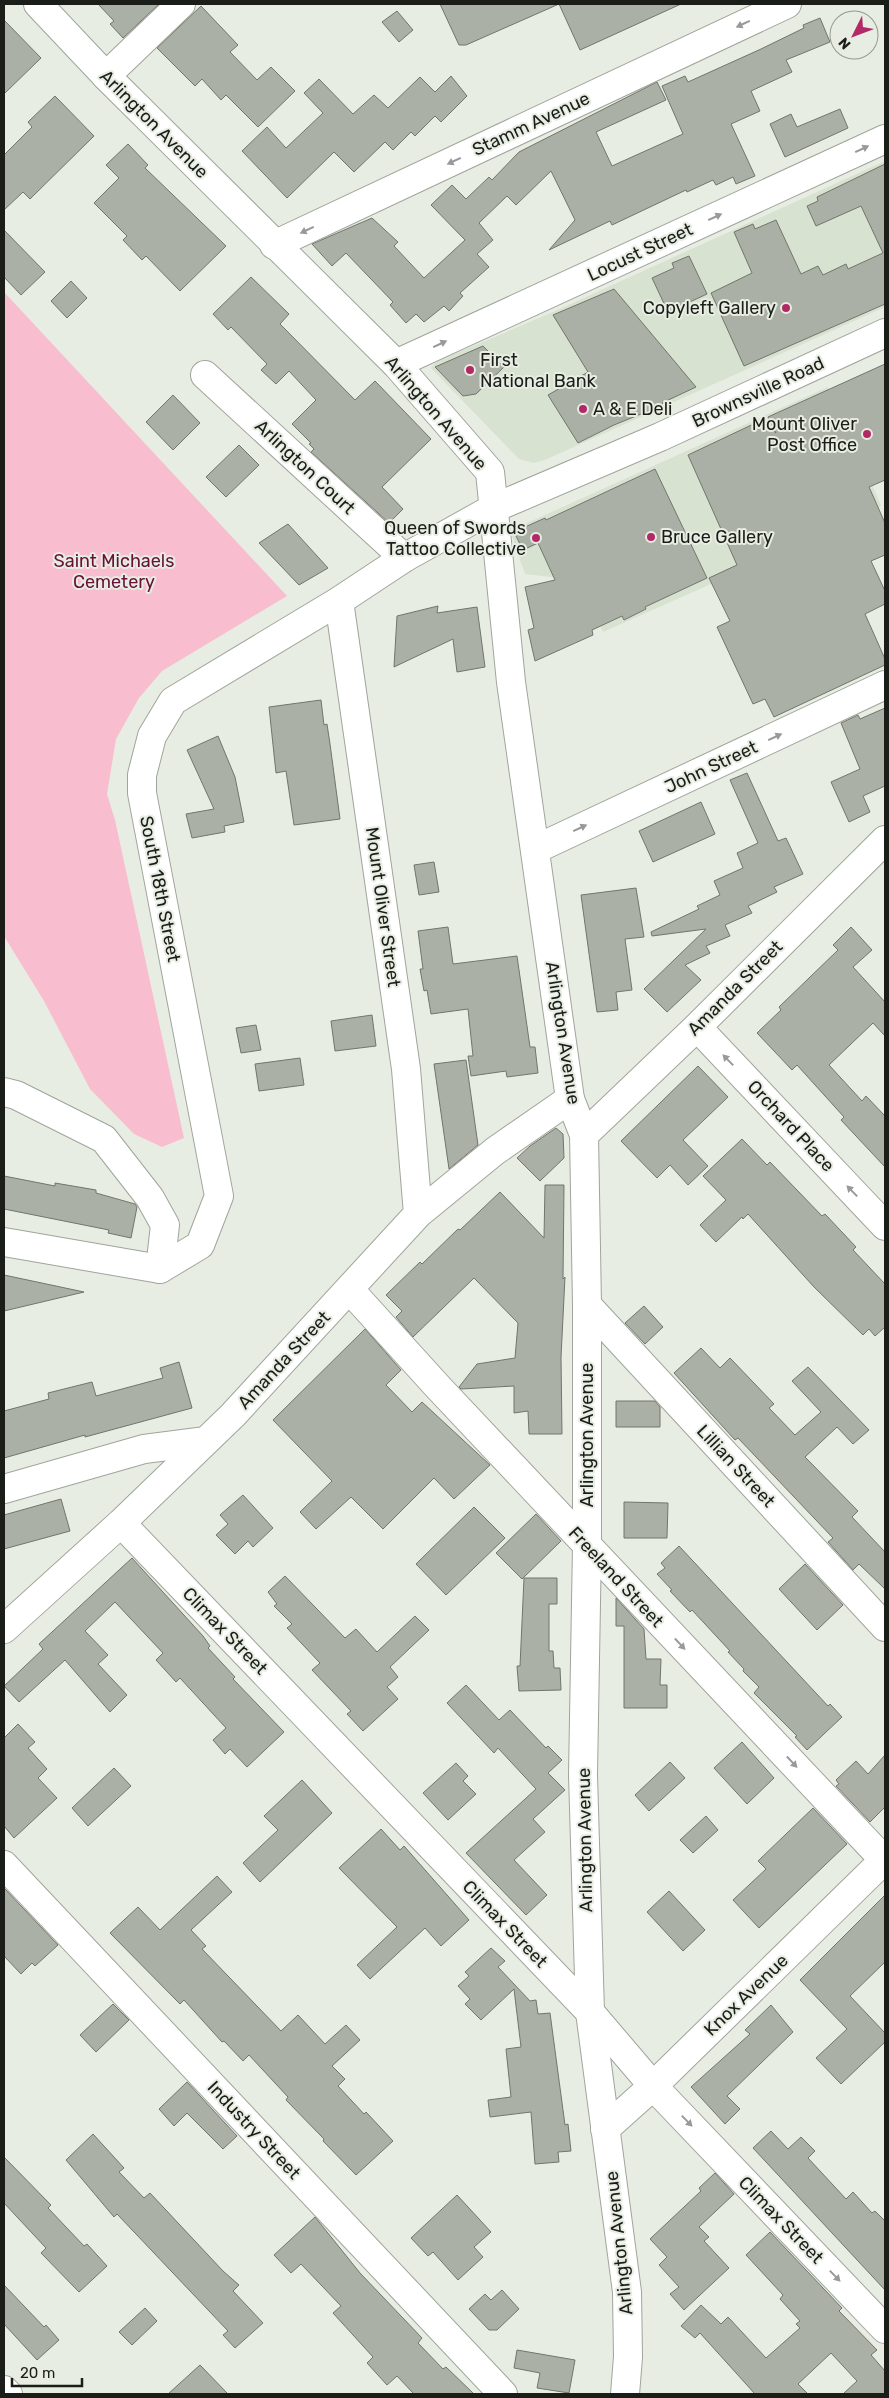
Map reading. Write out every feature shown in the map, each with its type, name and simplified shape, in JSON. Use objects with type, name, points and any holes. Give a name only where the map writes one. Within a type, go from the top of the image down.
[{"type":"street","name":"Arlington Avenue","points":[[38,4],[106,76],[274,245],[396,364],[490,472],[492,509],[512,682],[570,1099],[584,1134],[587,1305],[587,1545],[583,1775],[590,2012],[627,2292],[628,2357],[624,2394]]},
{"type":"street","points":[[106,76],[181,4]]},
{"type":"street","name":"Stamm Avenue","points":[[274,245],[787,4]]},
{"type":"street","name":"Locust Street","points":[[396,364],[885,139]]},
{"type":"street","name":"Brownsville Road","points":[[492,509],[660,437],[885,333]]},
{"type":"street","name":"Arlington Court","points":[[206,375],[404,558]]},
{"type":"street","name":"South 18th Street","points":[[160,1269],[200,1245],[219,1196],[142,793],[142,775],[152,736],[173,701],[339,601],[404,558],[492,509]]},
{"type":"street","name":"Mount Oliver Street","points":[[339,601],[406,1069],[418,1214]]},
{"type":"street","name":"John Street","points":[[536,848],[885,684]]},
{"type":"street","name":"Amanda Street","points":[[584,1134],[697,1027],[885,840]]},
{"type":"street","name":"Orchard Place","points":[[697,1027],[885,1226]]},
{"type":"street","points":[[4,1092],[16,1095],[104,1139],[150,1198],[165,1225],[160,1269],[4,1242]]},
{"type":"street","name":"Amanda Street","points":[[4,1629],[206,1441],[350,1290],[418,1214],[495,1151],[570,1099]]},
{"type":"street","name":"Freeland Street","points":[[350,1290],[587,1545],[885,1860]]},
{"type":"street","name":"Lillian Street","points":[[587,1305],[885,1627]]},
{"type":"street","points":[[4,1489],[144,1450],[206,1441]]},
{"type":"street","name":"Climax Street","points":[[121,1522],[590,2012],[653,2086],[885,2329]]},
{"type":"street","name":"Knox Avenue","points":[[605,2129],[653,2086],[885,1860]]},
{"type":"street","name":"Industry Street","points":[[4,1865],[504,2394]]},
{"type":"street","points":[[4,2390],[8,2394]]},
{"type":"shaded area","points":[[885,161],[885,307],[547,459],[534,463],[519,459],[431,368],[436,362],[553,312]]},
{"type":"shaded area","points":[[828,387],[881,505],[878,510],[603,632],[578,580],[525,574],[512,536],[514,529]]},
{"type":"green space","name":"Saint Michaels Cemetery","points":[[4,292],[287,596],[162,671],[139,698],[116,739],[107,794],[115,820],[184,1138],[162,1147],[134,1134],[90,1089],[44,1001],[4,936]]},
{"type":"building","points":[[98,4],[159,4],[123,38],[110,24],[114,21]]},
{"type":"building","points":[[440,4],[559,4],[466,45],[459,45]]},
{"type":"building","points":[[559,4],[681,4],[580,50]]},
{"type":"building","points":[[201,6],[238,45],[230,52],[257,80],[271,67],[295,91],[258,127],[226,95],[221,100],[202,79],[195,86],[157,48]]},
{"type":"building","points":[[397,11],[413,30],[399,42],[382,22]]},
{"type":"building","points":[[820,18],[829,42],[786,60],[792,72],[751,91],[760,111],[731,124],[755,176],[736,184],[733,177],[716,185],[713,180],[687,192],[686,190],[612,225],[610,221],[549,250],[575,220],[551,171],[516,205],[507,196],[479,223],[493,240],[477,254],[489,267],[460,293],[463,296],[449,311],[444,306],[424,322],[416,314],[406,323],[390,305],[393,302],[346,253],[332,266],[312,244],[372,218],[398,242],[394,246],[424,278],[465,240],[431,205],[452,185],[466,199],[489,177],[492,180],[519,152],[657,82],[666,100],[596,132],[612,166],[683,134],[662,86],[685,76],[688,82],[804,28],[803,25]]},
{"type":"building","points":[[4,20],[41,58],[4,94]]},
{"type":"building","points":[[451,76],[467,96],[441,122],[435,116],[415,136],[411,132],[393,150],[385,142],[354,172],[334,152],[287,198],[242,151],[267,127],[286,148],[323,113],[304,93],[319,79],[353,114],[374,95],[388,108],[420,77],[435,92]]},
{"type":"building","points":[[55,96],[94,136],[30,199],[23,192],[4,210],[4,155],[32,127],[28,122]]},
{"type":"building","points":[[840,109],[848,128],[785,157],[770,124],[791,114],[797,127]]},
{"type":"building","points":[[128,144],[148,165],[145,168],[226,246],[180,291],[146,256],[142,260],[123,240],[127,236],[94,203],[119,178],[106,165]]},
{"type":"building","points":[[885,164],[885,304],[744,366],[711,293],[752,273],[734,232],[753,224],[755,229],[776,220],[801,274],[818,266],[823,275],[846,264],[848,269],[883,253],[861,206],[816,226],[807,206],[818,201],[817,197]]},
{"type":"building","points":[[4,230],[45,272],[21,295],[4,277]]},
{"type":"building","points":[[689,256],[707,294],[668,312],[652,278],[674,268],[672,263]]},
{"type":"building","points":[[251,277],[289,314],[280,324],[355,400],[375,381],[431,439],[382,487],[403,509],[389,523],[311,452],[314,449],[309,444],[311,443],[292,424],[316,400],[289,371],[276,384],[261,370],[267,364],[231,327],[228,330],[213,314]]},
{"type":"building","points":[[71,281],[87,298],[67,318],[51,301]]},
{"type":"building","points":[[614,289],[696,387],[662,403],[663,405],[614,425],[578,443],[548,395],[588,372],[553,315]]},
{"type":"building","name":"First National Bank","points":[[483,346],[504,367],[476,394],[463,396],[435,367]]},
{"type":"building","points":[[885,364],[885,480],[869,487],[885,523],[885,555],[871,561],[885,591],[885,604],[865,614],[885,659],[885,665],[774,717],[765,699],[753,704],[717,627],[730,621],[709,578],[737,565],[688,455],[762,420],[776,433],[768,417]]},
{"type":"building","points":[[173,395],[200,423],[173,450],[146,422]]},
{"type":"building","points":[[239,445],[259,465],[226,497],[206,477]]},
{"type":"building","points":[[655,469],[707,578],[645,607],[646,609],[624,620],[622,616],[592,630],[593,635],[535,661],[528,630],[534,628],[525,587],[555,580],[538,543],[523,550],[514,532],[545,518],[546,520]]},
{"type":"building","points":[[288,524],[328,568],[299,585],[259,543]]},
{"type":"building","points":[[438,606],[437,613],[477,607],[485,667],[457,672],[453,639],[394,667],[397,616]]},
{"type":"building","points":[[321,700],[324,725],[327,724],[340,819],[294,825],[286,771],[276,773],[269,707]]},
{"type":"building","points":[[885,708],[885,786],[863,796],[870,812],[849,822],[831,782],[860,769],[841,723],[858,715],[860,719]]},
{"type":"building","points":[[218,736],[235,777],[244,822],[224,826],[225,832],[192,838],[186,814],[214,809],[187,750]]},
{"type":"building","points":[[747,773],[778,841],[786,838],[803,874],[774,887],[777,892],[748,906],[752,913],[725,925],[730,936],[706,946],[710,953],[685,965],[701,980],[667,1012],[644,989],[706,929],[652,936],[651,932],[699,909],[697,906],[720,895],[714,881],[743,868],[737,853],[758,843],[730,780]]},
{"type":"building","points":[[701,802],[715,834],[653,862],[639,831]]},
{"type":"building","points":[[434,862],[439,892],[419,895],[414,865]]},
{"type":"building","points":[[636,888],[644,937],[625,939],[632,990],[616,992],[618,1010],[597,1012],[581,895]]},
{"type":"building","points":[[448,927],[453,964],[517,956],[530,1047],[535,1047],[538,1073],[507,1077],[506,1071],[471,1076],[468,1056],[473,1056],[468,1009],[431,1014],[427,990],[424,991],[420,969],[423,969],[418,931]]},
{"type":"building","points":[[851,927],[872,950],[853,967],[885,1002],[885,1036],[873,1023],[829,1065],[862,1101],[866,1096],[885,1116],[885,1167],[841,1120],[844,1117],[797,1065],[792,1070],[757,1033],[781,1010],[779,1007],[838,950],[833,945]]},
{"type":"building","points":[[372,1015],[376,1046],[335,1051],[331,1021]]},
{"type":"building","points":[[256,1025],[261,1050],[241,1053],[236,1028]]},
{"type":"building","points":[[300,1058],[304,1085],[259,1091],[255,1064]]},
{"type":"building","points":[[466,1060],[478,1145],[449,1169],[434,1064]]},
{"type":"building","points":[[698,1066],[728,1097],[683,1140],[708,1166],[688,1185],[670,1165],[657,1178],[621,1141]]},
{"type":"building","points":[[556,1128],[563,1134],[564,1158],[540,1181],[517,1158],[530,1146]]},
{"type":"building","points":[[742,1139],[767,1165],[770,1162],[822,1216],[825,1214],[856,1247],[853,1250],[885,1284],[885,1327],[875,1336],[869,1329],[863,1335],[814,1287],[748,1214],[743,1219],[742,1217],[716,1242],[700,1225],[726,1200],[703,1176]]},
{"type":"building","points":[[4,1176],[55,1186],[55,1183],[96,1190],[96,1193],[135,1204],[137,1207],[131,1238],[108,1233],[109,1230],[4,1209]]},
{"type":"building","points":[[545,1185],[564,1185],[563,1279],[565,1277],[561,1357],[562,1434],[529,1434],[528,1411],[514,1413],[514,1386],[461,1389],[459,1387],[477,1364],[515,1358],[518,1323],[474,1278],[413,1337],[396,1317],[402,1311],[386,1295],[420,1262],[422,1264],[500,1192],[544,1238]]},
{"type":"building","points":[[4,1275],[84,1292],[4,1311]]},
{"type":"building","points":[[644,1306],[663,1327],[645,1344],[625,1323]]},
{"type":"building","points":[[365,1329],[401,1370],[386,1385],[412,1412],[422,1402],[490,1465],[454,1499],[434,1478],[383,1529],[351,1497],[316,1529],[300,1512],[332,1481],[273,1420]]},
{"type":"building","points":[[701,1348],[720,1368],[730,1358],[774,1404],[769,1408],[795,1435],[821,1412],[792,1381],[808,1367],[869,1430],[853,1444],[837,1427],[805,1457],[858,1511],[852,1517],[885,1552],[885,1589],[859,1564],[853,1570],[828,1542],[833,1538],[738,1438],[735,1440],[674,1373]]},
{"type":"building","points":[[179,1362],[192,1408],[4,1458],[4,1411],[49,1399],[48,1393],[92,1382],[96,1396],[163,1378],[160,1368]]},
{"type":"building","points":[[616,1401],[655,1401],[660,1407],[660,1427],[616,1427]]},
{"type":"building","points":[[243,1495],[273,1528],[253,1547],[248,1541],[235,1554],[216,1535],[228,1524],[220,1515]]},
{"type":"building","points":[[61,1499],[70,1531],[4,1549],[4,1515]]},
{"type":"building","points":[[624,1502],[668,1503],[667,1538],[624,1538]]},
{"type":"building","points":[[474,1507],[505,1538],[446,1595],[416,1564]]},
{"type":"building","points":[[536,1514],[561,1541],[522,1579],[496,1553]]},
{"type":"building","points":[[679,1546],[828,1706],[830,1704],[842,1717],[807,1750],[795,1737],[797,1736],[754,1693],[759,1687],[743,1671],[744,1669],[728,1652],[730,1651],[692,1610],[690,1612],[670,1591],[672,1590],[657,1574],[665,1568],[661,1563]]},
{"type":"building","points":[[132,1558],[203,1636],[210,1646],[208,1648],[235,1677],[233,1679],[284,1732],[247,1767],[230,1749],[225,1754],[213,1740],[226,1728],[180,1678],[176,1682],[156,1660],[163,1653],[115,1602],[85,1631],[108,1655],[98,1664],[127,1695],[110,1712],[65,1660],[19,1702],[4,1686],[43,1649],[39,1644]]},
{"type":"building","points":[[805,1564],[843,1605],[817,1630],[779,1589]]},
{"type":"building","points":[[285,1576],[345,1638],[356,1629],[377,1652],[415,1616],[429,1630],[390,1667],[398,1677],[387,1687],[398,1699],[363,1731],[347,1714],[351,1711],[312,1670],[320,1663],[287,1628],[292,1624],[274,1606],[277,1604],[268,1592]]},
{"type":"building","points":[[524,1578],[557,1578],[557,1604],[549,1604],[549,1651],[553,1651],[554,1668],[560,1668],[561,1690],[519,1691],[517,1666],[520,1666]]},
{"type":"building","points":[[616,1598],[644,1629],[646,1659],[661,1659],[660,1685],[667,1685],[667,1708],[624,1708],[624,1626],[616,1626]]},
{"type":"building","points":[[466,1685],[499,1720],[510,1710],[546,1748],[548,1746],[562,1760],[548,1773],[565,1790],[533,1819],[545,1832],[514,1860],[547,1895],[526,1915],[466,1853],[536,1789],[498,1748],[494,1753],[447,1703]]},
{"type":"building","points":[[18,1724],[35,1742],[28,1748],[47,1769],[38,1778],[57,1798],[14,1838],[4,1826],[4,1738]]},
{"type":"building","points":[[742,1742],[774,1778],[747,1804],[714,1768]]},
{"type":"building","points":[[885,1755],[885,1807],[870,1822],[836,1786],[839,1784],[836,1780],[856,1761],[868,1774]]},
{"type":"building","points":[[670,1762],[685,1778],[649,1811],[635,1795]]},
{"type":"building","points":[[456,1763],[468,1776],[463,1781],[476,1794],[448,1820],[423,1793]]},
{"type":"building","points":[[114,1768],[131,1786],[88,1826],[72,1808]]},
{"type":"building","points":[[302,1780],[332,1813],[260,1882],[243,1863],[278,1830],[264,1816]]},
{"type":"building","points":[[813,1808],[847,1844],[759,1928],[733,1900],[766,1869],[758,1861]]},
{"type":"building","points":[[706,1816],[718,1830],[693,1853],[680,1840]]},
{"type":"building","points":[[381,1829],[400,1850],[404,1846],[469,1920],[441,1946],[425,1928],[370,1979],[357,1965],[397,1927],[339,1868]]},
{"type":"building","points":[[217,1876],[232,1892],[191,1930],[206,1946],[202,1949],[281,2031],[298,2015],[325,2044],[346,2025],[360,2040],[332,2066],[345,2079],[338,2086],[393,2141],[356,2175],[286,2100],[288,2097],[249,2055],[243,2061],[224,2041],[222,2042],[184,2000],[180,2004],[110,1933],[138,1907],[160,1930]]},
{"type":"building","points":[[4,1888],[58,1945],[35,1966],[32,1963],[21,1974],[4,1956]]},
{"type":"building","points":[[669,1891],[705,1930],[683,1951],[647,1912]]},
{"type":"building","points":[[885,1895],[885,1962],[850,1996],[885,2033],[885,2042],[841,2084],[816,2058],[847,2029],[800,1980]]},
{"type":"building","points":[[491,1948],[505,1961],[498,1967],[530,2001],[536,2000],[538,2014],[550,2013],[565,2125],[568,2124],[571,2151],[558,2152],[559,2162],[535,2164],[531,2112],[490,2117],[488,2100],[511,2097],[506,2049],[521,2047],[514,1989],[481,2020],[465,2004],[470,1999],[458,1986],[469,1976],[465,1972]]},
{"type":"building","points":[[113,2004],[129,2020],[96,2052],[80,2035]]},
{"type":"building","points":[[771,2005],[793,2032],[727,2096],[740,2109],[725,2124],[691,2087],[750,2034],[745,2030]]},
{"type":"building","points":[[187,2082],[237,2136],[223,2149],[187,2113],[174,2126],[159,2109]]},
{"type":"building","points":[[771,2131],[788,2149],[801,2137],[815,2151],[808,2158],[846,2199],[853,2192],[872,2213],[875,2211],[885,2221],[885,2290],[753,2148]]},
{"type":"building","points":[[93,2134],[124,2168],[119,2172],[144,2198],[150,2193],[223,2271],[239,2285],[233,2291],[263,2323],[235,2348],[223,2335],[228,2331],[117,2214],[114,2217],[66,2160]]},
{"type":"building","points":[[4,2157],[51,2205],[48,2208],[84,2246],[87,2244],[107,2266],[79,2292],[41,2253],[46,2248],[4,2203]]},
{"type":"building","points":[[715,2173],[734,2194],[699,2227],[709,2237],[704,2241],[729,2268],[684,2310],[670,2294],[679,2287],[659,2265],[667,2257],[650,2239],[701,2191],[699,2188]]},
{"type":"building","points":[[457,2195],[491,2232],[474,2247],[483,2257],[458,2280],[433,2252],[428,2256],[411,2238]]},
{"type":"building","points":[[315,2217],[360,2273],[422,2338],[418,2343],[443,2369],[446,2367],[474,2394],[414,2394],[397,2376],[387,2385],[367,2363],[373,2357],[333,2313],[341,2306],[301,2264],[291,2273],[274,2255]]},
{"type":"building","points":[[770,2232],[842,2308],[839,2311],[877,2350],[871,2355],[885,2371],[885,2394],[843,2394],[857,2381],[831,2353],[798,2384],[808,2394],[755,2394],[700,2333],[695,2338],[681,2326],[701,2305],[721,2324],[728,2317],[766,2358],[800,2328],[796,2324],[800,2321],[780,2299],[783,2295],[746,2255]]},
{"type":"building","points":[[4,2285],[59,2340],[37,2360],[4,2324]]},
{"type":"building","points":[[502,2290],[519,2309],[497,2330],[489,2330],[469,2309],[485,2294],[491,2300]]},
{"type":"building","points":[[145,2308],[157,2321],[132,2345],[119,2332]]},
{"type":"building","points":[[517,2350],[575,2360],[569,2393],[537,2388],[540,2373],[514,2368]]},
{"type":"building","points":[[200,2365],[228,2394],[168,2394]]},
{"type":"place","name":"Copyleft Gallery","points":[[786,308]]},
{"type":"place","name":"First National Bank","points":[[470,370]]},
{"type":"place","name":"A & E Deli","points":[[583,409]]},
{"type":"place","name":"Mount Oliver Post Office","points":[[867,434]]},
{"type":"place","name":"Bruce Gallery","points":[[651,537]]},
{"type":"place","name":"Queen of Swords Tattoo Collective","points":[[536,538]]}]
